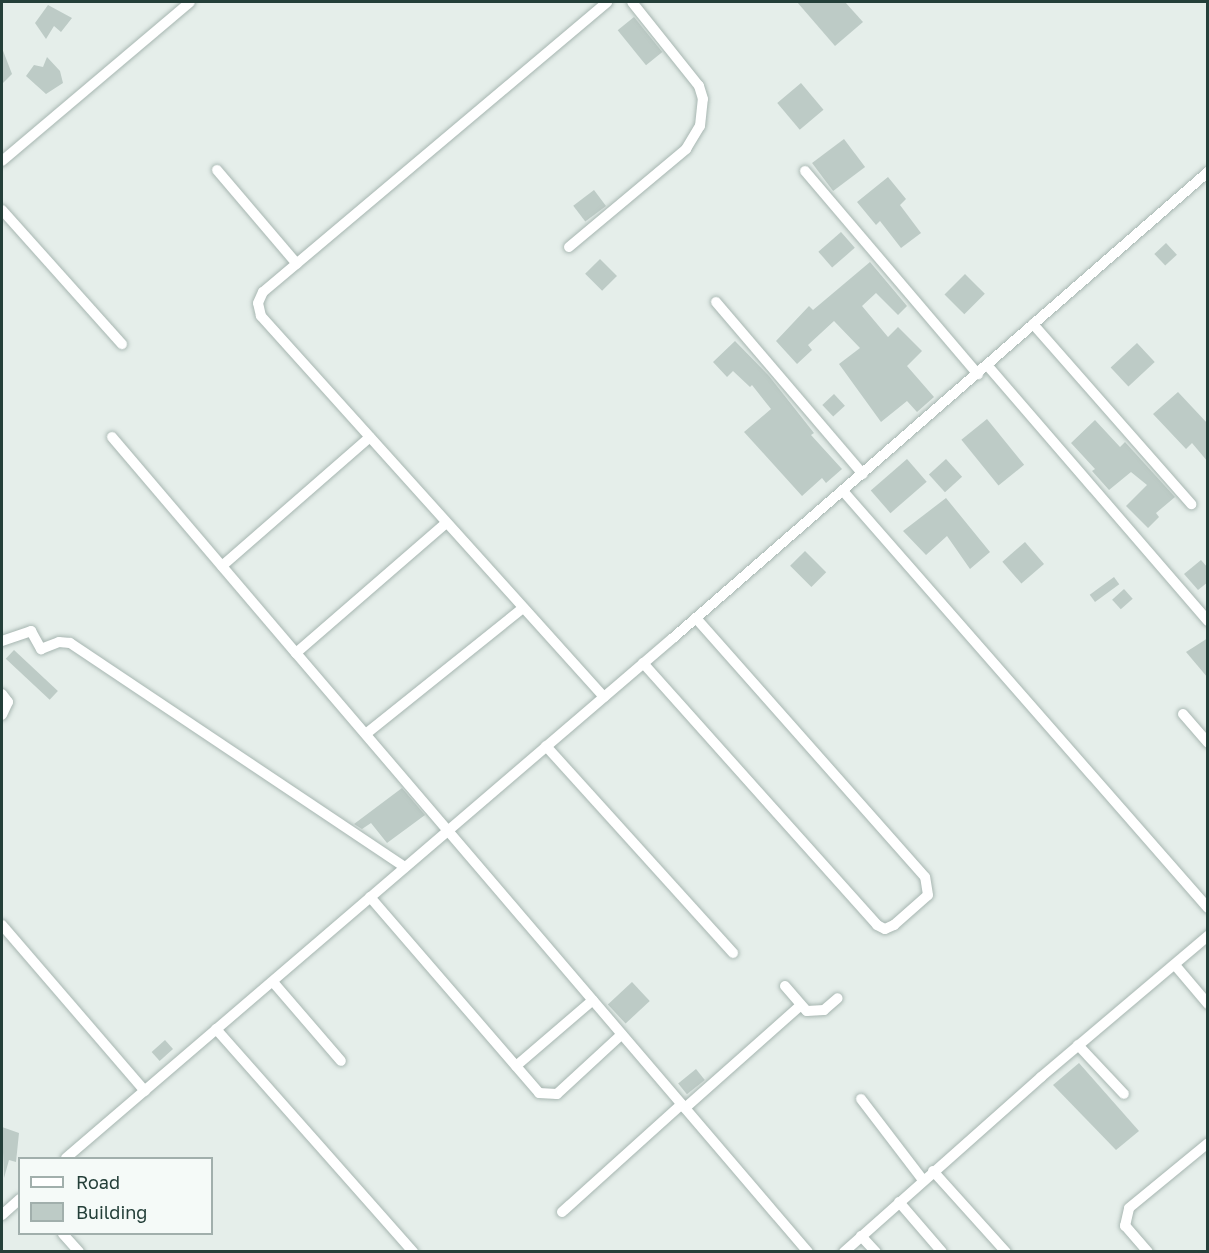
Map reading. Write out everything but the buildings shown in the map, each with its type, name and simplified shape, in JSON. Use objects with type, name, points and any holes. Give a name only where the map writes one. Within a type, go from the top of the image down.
[{"type":"street","points":[[2,161],[190,2]]},
{"type":"street","points":[[603,697],[261,316],[258,303],[263,292],[607,2]]},
{"type":"street","points":[[569,247],[686,149],[700,126],[702,99],[699,86],[632,2]]},
{"type":"street","points":[[217,170],[297,264]]},
{"type":"street","points":[[806,171],[978,374]]},
{"type":"street","points":[[67,1157],[863,474],[1208,172]]},
{"type":"street","points":[[2,210],[122,344]]},
{"type":"street","points":[[716,302],[863,474]]},
{"type":"street","points":[[1033,324],[1191,504]]},
{"type":"street","points":[[987,366],[1208,621]]},
{"type":"street","points":[[112,437],[808,1251]]},
{"type":"street","points":[[222,566],[370,437]]},
{"type":"street","points":[[843,491],[1208,908]]},
{"type":"street","points":[[296,653],[446,523]]},
{"type":"street","points":[[1198,610],[1208,602]]},
{"type":"street","points":[[367,733],[523,608]]},
{"type":"street","points":[[643,663],[877,925],[885,929],[894,925],[928,895],[925,876],[696,618]]},
{"type":"street","points":[[2,641],[31,631],[41,649],[59,642],[70,643],[405,867]]},
{"type":"street","points":[[2,694],[8,702],[2,715]]},
{"type":"street","points":[[1183,714],[1208,743]]},
{"type":"street","points":[[546,746],[733,953]]},
{"type":"street","points":[[370,897],[539,1093],[557,1094],[622,1034]]},
{"type":"street","points":[[2,925],[145,1091]]},
{"type":"street","points":[[844,1251],[1078,1045],[1208,936]]},
{"type":"street","points":[[1175,965],[1208,1004]]},
{"type":"street","points":[[273,982],[342,1061]]},
{"type":"street","points":[[785,986],[801,1006],[816,1012],[838,998]]},
{"type":"street","points":[[516,1066],[593,1000]]},
{"type":"street","points":[[562,1212],[801,1006]]},
{"type":"street","points":[[216,1029],[413,1251]]},
{"type":"street","points":[[1078,1045],[1124,1094]]},
{"type":"street","points":[[861,1099],[923,1180]]},
{"type":"street","points":[[1148,1251],[1125,1226],[1129,1208],[1208,1143]]},
{"type":"street","points":[[933,1171],[1006,1251]]},
{"type":"street","points":[[2,1215],[18,1201]]},
{"type":"street","points":[[899,1202],[942,1251]]},
{"type":"street","points":[[65,1235],[79,1251]]},
{"type":"street","points":[[861,1236],[876,1251]]}]
